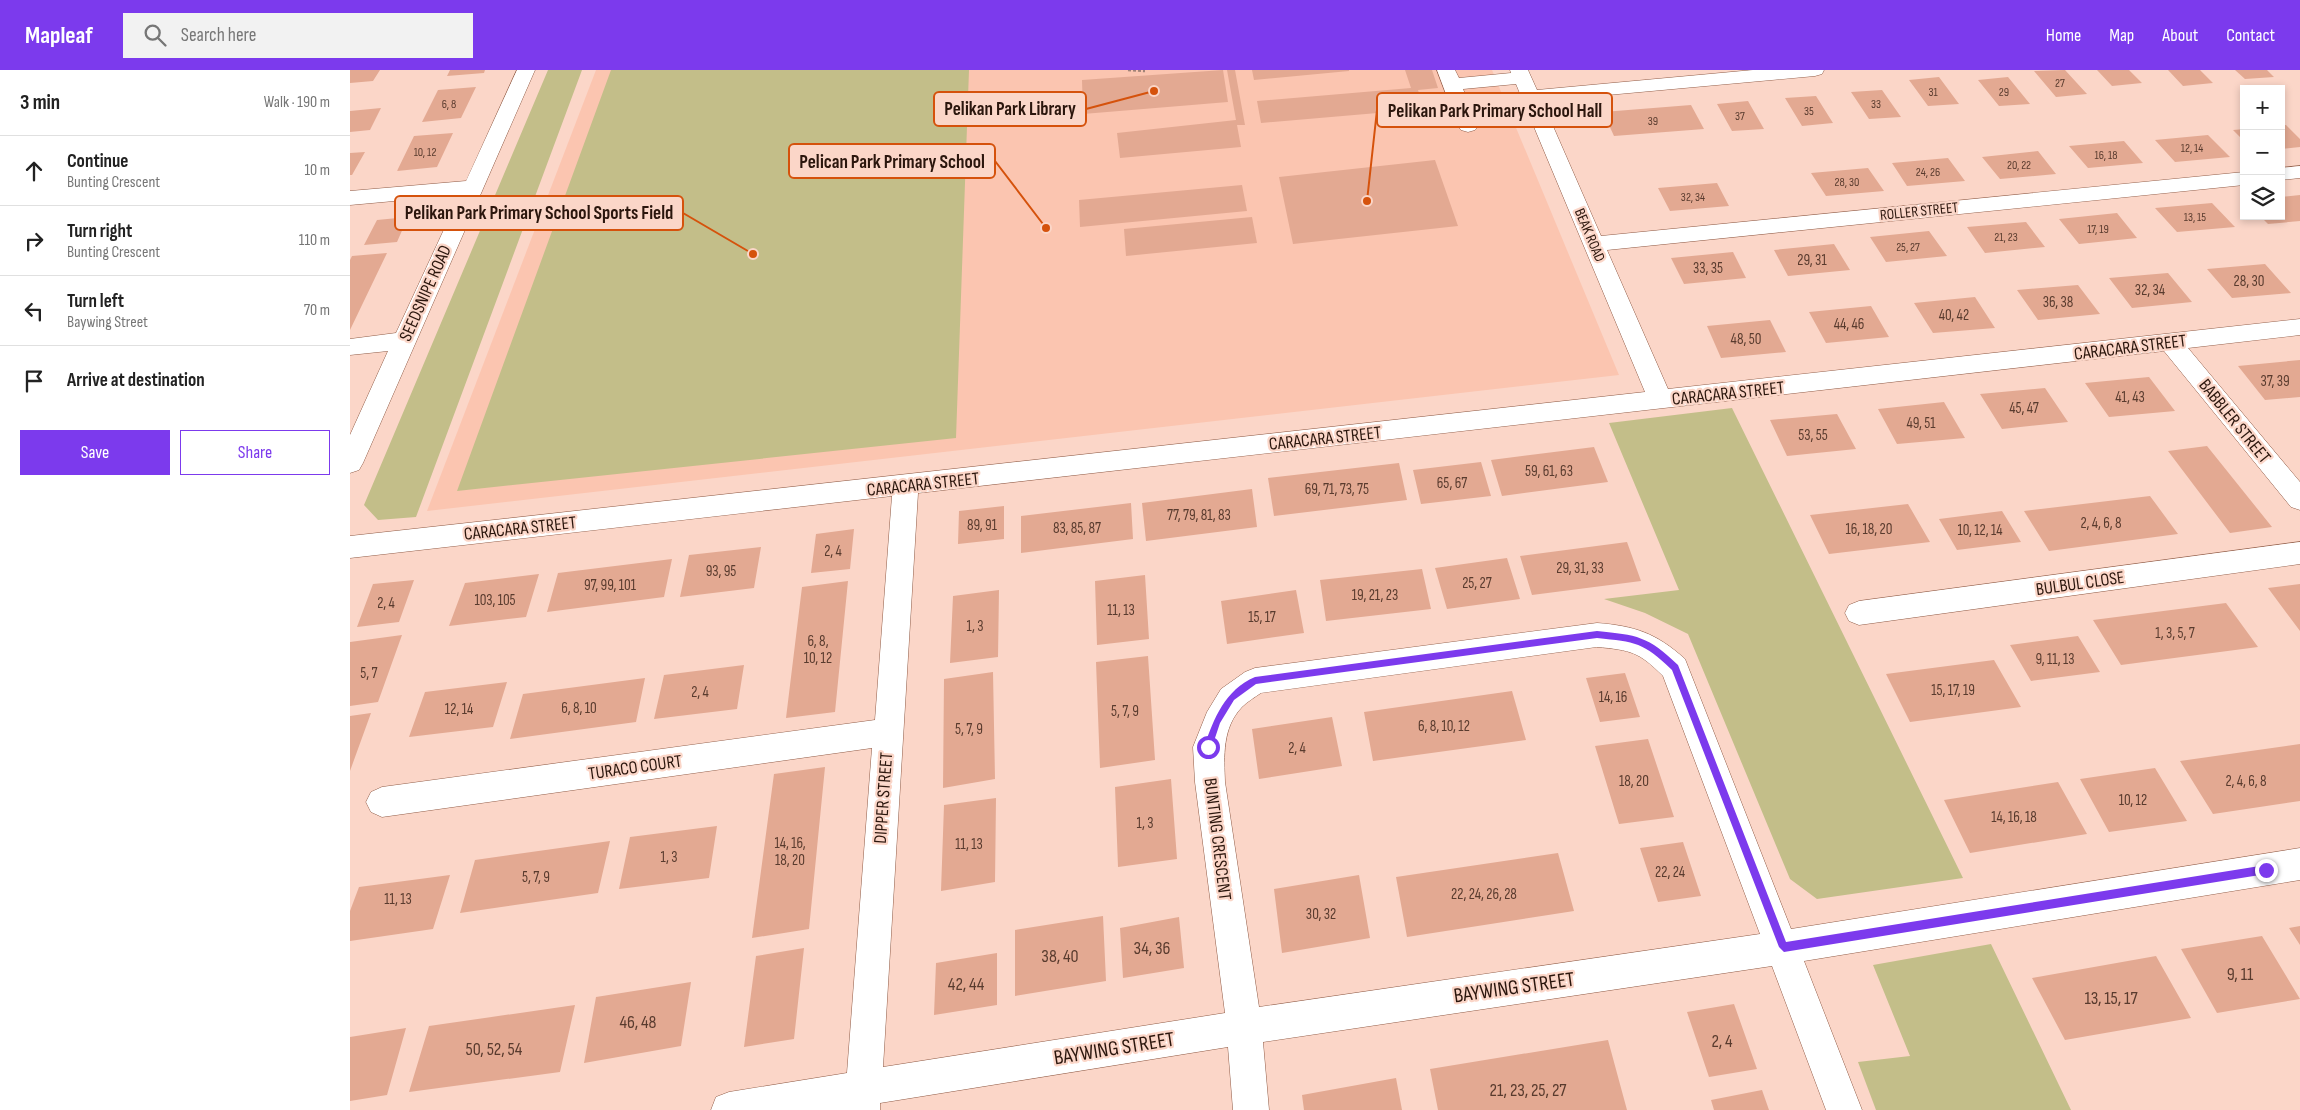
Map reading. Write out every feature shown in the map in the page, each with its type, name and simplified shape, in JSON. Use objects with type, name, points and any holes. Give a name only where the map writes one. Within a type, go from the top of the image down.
[{"type":"street","name":"SEEDSNIPE ROAD","points":[[350,463],[526,70]]},
{"type":"street","points":[[1468,126],[1449,77],[1524,81],[1815,70]]},
{"type":"street","name":"BEAK ROAD","points":[[1524,81],[1661,400]]},
{"type":"street","points":[[2285,174],[2300,172]]},
{"type":"street","name":"ROLLER STREET","points":[[1594,244],[2240,178]]},
{"type":"street","points":[[350,198],[473,187]]},
{"type":"street","name":"CARACARA STREET","points":[[350,547],[906,486],[2300,327]]},
{"type":"street","points":[[350,347],[403,341]]},
{"type":"street","name":"BABBLER STREET","points":[[2170,342],[2300,500]]},
{"type":"street","name":"DIPPER STREET","points":[[863,1099],[906,486]]},
{"type":"street","name":"BULBUL CLOSE","points":[[1859,613],[2300,552]]},
{"type":"street","name":"BUNTING CRESCENT","points":[[1250,1110],[1244,1027],[1210,782],[1208,747],[1217,722],[1231,698],[1255,680],[1597,635],[1631,638],[1655,648],[1675,668],[1784,947],[1844,1110]]},
{"type":"street","name":"TURACO COURT","points":[[382,802],[888,732]]},
{"type":"street","name":"BAYWING STREET","points":[[729,1110],[863,1099],[1244,1027],[1784,947],[2300,864]]},
{"type":"path","points":[[1128,70],[1146,71]]},
{"type":"shaded area","points":[[548,70],[582,70],[416,517],[378,520],[364,505]]},
{"type":"shaded area","points":[[596,70],[1492,70],[1619,375],[427,511]]},
{"type":"shaded area","points":[[611,70],[969,70],[956,438],[457,491]]},
{"type":"shaded area","points":[[1732,408],[1963,878],[1817,899],[1790,879],[1688,634],[1645,613],[1604,599],[1679,590],[1609,423]]},
{"type":"shaded area","points":[[1991,944],[2071,1110],[1876,1110],[1858,1062],[1910,1056],[1873,965]]},
{"type":"building","points":[[350,70],[380,70],[373,81],[350,83]]},
{"type":"building","points":[[450,70],[485,70],[484,73],[447,76]]},
{"type":"building","points":[[1223,70],[1228,102],[1083,114],[1082,80]]},
{"type":"building","points":[[1227,70],[1235,70],[1245,125],[1237,125],[1241,147],[1120,158],[1117,133],[1236,120]]},
{"type":"building","points":[[1252,70],[1349,70],[1349,71],[1254,80]]},
{"type":"building","points":[[1405,70],[1432,70],[1438,88],[1418,90],[1424,109],[1261,123],[1257,101],[1411,88]]},
{"type":"building","points":[[2065,70],[2087,94],[2056,97],[2034,71]]},
{"type":"building","points":[[2097,70],[2129,70],[2142,83],[2112,86]]},
{"type":"building","points":[[2168,70],[2200,70],[2213,83],[2183,86]]},
{"type":"building","points":[[2235,70],[2267,70],[2274,77],[2245,79]]},
{"type":"building","points":[[1939,77],[1959,104],[1928,106],[1909,80]]},
{"type":"building","points":[[2008,77],[2030,104],[1999,106],[1978,80]]},
{"type":"building","points":[[476,87],[461,118],[422,122],[438,90]]},
{"type":"building","points":[[1882,90],[1901,117],[1869,119],[1851,92]]},
{"type":"building","points":[[1816,96],[1833,123],[1802,126],[1785,98]]},
{"type":"building","points":[[1748,101],[1764,129],[1732,131],[1717,104]]},
{"type":"building","points":[[1691,105],[1704,129],[1614,136],[1603,112]]},
{"type":"building","points":[[381,108],[370,130],[350,132],[350,111]]},
{"type":"building","points":[[2285,125],[2300,139],[2300,147],[2285,149]]},
{"type":"building","points":[[2240,129],[2240,137],[2233,130]]},
{"type":"building","points":[[453,133],[437,167],[397,171],[414,136]]},
{"type":"building","points":[[2208,135],[2230,157],[2175,162],[2155,140]]},
{"type":"building","points":[[2124,141],[2143,163],[2088,168],[2069,146]]},
{"type":"building","points":[[2038,151],[2056,174],[2000,179],[1982,157]]},
{"type":"building","points":[[365,152],[352,175],[350,175],[350,153]]},
{"type":"building","points":[[1948,158],[1965,181],[1907,186],[1892,163]]},
{"type":"building","points":[[1435,160],[1458,226],[1293,244],[1279,177]]},
{"type":"building","points":[[1868,168],[1884,191],[1826,196],[1811,173]]},
{"type":"building","points":[[1717,183],[1729,206],[1670,211],[1658,188]]},
{"type":"building","points":[[1242,185],[1247,211],[1080,227],[1079,200]]},
{"type":"building","points":[[2300,195],[2300,221],[2268,224],[2264,220],[2285,220],[2285,197]]},
{"type":"building","points":[[2212,203],[2235,227],[2177,232],[2155,208]]},
{"type":"building","points":[[2117,213],[2137,238],[2079,244],[2059,219]]},
{"type":"building","points":[[408,217],[397,242],[364,245],[377,220]]},
{"type":"building","points":[[1252,217],[1257,243],[1126,256],[1124,229]]},
{"type":"building","points":[[2026,222],[2045,247],[1985,253],[1967,227]]},
{"type":"building","points":[[1929,231],[1947,256],[1886,262],[1870,237]]},
{"type":"building","points":[[1834,244],[1850,270],[1788,276],[1774,250]]},
{"type":"building","points":[[1733,252],[1746,278],[1684,284],[1671,258]]},
{"type":"building","points":[[387,253],[350,330],[350,260],[352,256]]},
{"type":"building","points":[[2265,264],[2291,293],[2232,298],[2207,269]]},
{"type":"building","points":[[2168,273],[2192,302],[2132,308],[2109,278]]},
{"type":"building","points":[[2078,285],[2100,314],[2038,320],[2017,290]]},
{"type":"building","points":[[1975,297],[1995,328],[1933,333],[1914,303]]},
{"type":"building","points":[[1871,306],[1889,337],[1826,343],[1809,312]]},
{"type":"building","points":[[1770,320],[1786,352],[1721,358],[1707,326]]},
{"type":"building","points":[[2300,360],[2300,397],[2265,400],[2238,366]]},
{"type":"building","points":[[2149,377],[2175,411],[2109,417],[2085,383]]},
{"type":"building","points":[[2045,388],[2068,422],[2002,429],[1980,394]]},
{"type":"building","points":[[1944,402],[1965,438],[1897,444],[1878,409]]},
{"type":"building","points":[[1837,414],[1856,449],[1787,456],[1770,420]]},
{"type":"building","points":[[2207,446],[2272,527],[2230,533],[2168,451]]},
{"type":"building","points":[[1594,447],[1608,482],[1502,496],[1491,460]]},
{"type":"building","points":[[1481,462],[1491,496],[1421,504],[1413,470]]},
{"type":"building","points":[[1399,463],[1407,500],[1274,516],[1268,478]]},
{"type":"building","points":[[1252,489],[1257,527],[1146,541],[1142,503]]},
{"type":"building","points":[[2150,496],[2178,534],[2049,551],[2024,511]]},
{"type":"building","points":[[1131,503],[1133,539],[1021,553],[1021,516]]},
{"type":"building","points":[[1908,504],[1930,542],[1829,554],[1810,515]]},
{"type":"building","points":[[1004,506],[1004,539],[958,544],[959,511]]},
{"type":"building","points":[[2002,511],[2021,542],[1957,550],[1939,519]]},
{"type":"building","points":[[854,529],[850,569],[811,573],[816,534]]},
{"type":"building","points":[[1627,542],[1641,581],[1532,595],[1520,556]]},
{"type":"building","points":[[761,547],[754,588],[680,597],[689,555]]},
{"type":"building","points":[[1507,558],[1520,599],[1447,609],[1435,568]]},
{"type":"building","points":[[672,559],[664,597],[547,612],[558,573]]},
{"type":"building","points":[[1422,569],[1431,609],[1326,621],[1320,580]]},
{"type":"building","points":[[539,574],[526,617],[449,626],[465,583]]},
{"type":"building","points":[[1145,575],[1149,639],[1097,645],[1095,581]]},
{"type":"building","points":[[414,580],[399,622],[357,627],[373,584]]},
{"type":"building","points":[[848,581],[835,712],[786,718],[802,587]]},
{"type":"building","points":[[2300,584],[2300,631],[2268,588]]},
{"type":"building","points":[[999,590],[998,657],[950,663],[953,596]]},
{"type":"building","points":[[1296,590],[1304,633],[1227,644],[1221,601]]},
{"type":"building","points":[[2226,603],[2258,647],[2121,665],[2093,620]]},
{"type":"building","points":[[402,635],[378,702],[350,706],[350,642]]},
{"type":"building","points":[[2078,636],[2100,672],[2031,681],[2010,645]]},
{"type":"building","points":[[1148,656],[1155,760],[1100,768],[1096,662]]},
{"type":"building","points":[[1994,660],[2021,707],[1910,722],[1886,674]]},
{"type":"building","points":[[744,665],[737,709],[654,719],[664,675]]},
{"type":"building","points":[[993,672],[995,779],[943,788],[944,679]]},
{"type":"building","points":[[1625,673],[1640,717],[1600,722],[1586,678]]},
{"type":"building","points":[[645,678],[636,722],[510,739],[523,694]]},
{"type":"building","points":[[507,682],[493,727],[409,737],[425,692]]},
{"type":"building","points":[[1512,691],[1526,740],[1373,761],[1364,712]]},
{"type":"building","points":[[371,713],[350,771],[350,716]]},
{"type":"building","points":[[1332,717],[1342,766],[1259,779],[1252,729]]},
{"type":"building","points":[[1648,739],[1674,817],[1619,824],[1595,746]]},
{"type":"building","points":[[2300,744],[2300,801],[2213,814],[2180,761]]},
{"type":"building","points":[[825,767],[809,929],[752,938],[774,774]]},
{"type":"building","points":[[2155,768],[2187,821],[2109,832],[2080,779]]},
{"type":"building","points":[[1171,779],[1177,859],[1118,867],[1115,787]]},
{"type":"building","points":[[2058,782],[2087,834],[1970,853],[1944,800]]},
{"type":"building","points":[[996,798],[995,882],[941,891],[944,805]]},
{"type":"building","points":[[717,826],[709,878],[619,889],[630,837]]},
{"type":"building","points":[[610,841],[598,893],[460,913],[475,860]]},
{"type":"building","points":[[1683,842],[1701,896],[1658,902],[1640,848]]},
{"type":"building","points":[[1558,853],[1574,911],[1407,937],[1396,877]]},
{"type":"building","points":[[450,875],[433,929],[350,941],[350,911],[359,887]]},
{"type":"building","points":[[1359,875],[1370,938],[1282,953],[1274,889]]},
{"type":"building","points":[[1103,916],[1106,981],[1015,996],[1015,930]]},
{"type":"building","points":[[1179,917],[1184,968],[1123,978],[1120,928]]},
{"type":"building","points":[[2300,926],[2300,945],[2289,928]]},
{"type":"building","points":[[2262,936],[2300,999],[2217,1013],[2181,949]]},
{"type":"building","points":[[804,948],[794,1039],[744,1047],[756,956]]},
{"type":"building","points":[[997,953],[997,1005],[934,1015],[936,963]]},
{"type":"building","points":[[2156,956],[2191,1018],[2065,1040],[2032,978]]},
{"type":"building","points":[[691,982],[681,1046],[584,1063],[596,997]]},
{"type":"building","points":[[1734,1004],[1757,1069],[1709,1077],[1687,1012]]},
{"type":"building","points":[[575,1005],[560,1072],[409,1092],[429,1026]]},
{"type":"building","points":[[406,1028],[387,1095],[350,1101],[350,1037]]},
{"type":"building","points":[[1608,1040],[1627,1110],[1438,1110],[1430,1069]]},
{"type":"building","points":[[1396,1078],[1402,1110],[1304,1110],[1302,1095]]},
{"type":"building","points":[[1762,1090],[1769,1110],[1714,1110],[1711,1100]]},
{"type":"place","name":"Pelikan Park Library","points":[[1154,91]]},
{"type":"place","name":"Pelikan Park Primary School Hall","points":[[1367,201]]},
{"type":"place","name":"Pelican Park Primary School","points":[[1046,228]]},
{"type":"place","name":"Pelikan Park Primary School Sports Field","points":[[753,254]]},
{"type":"route","points":[[1208,747],[1217,722],[1231,698],[1255,680],[1597,635],[1631,638],[1655,648],[1675,668],[1784,947],[2266,870]]}]
